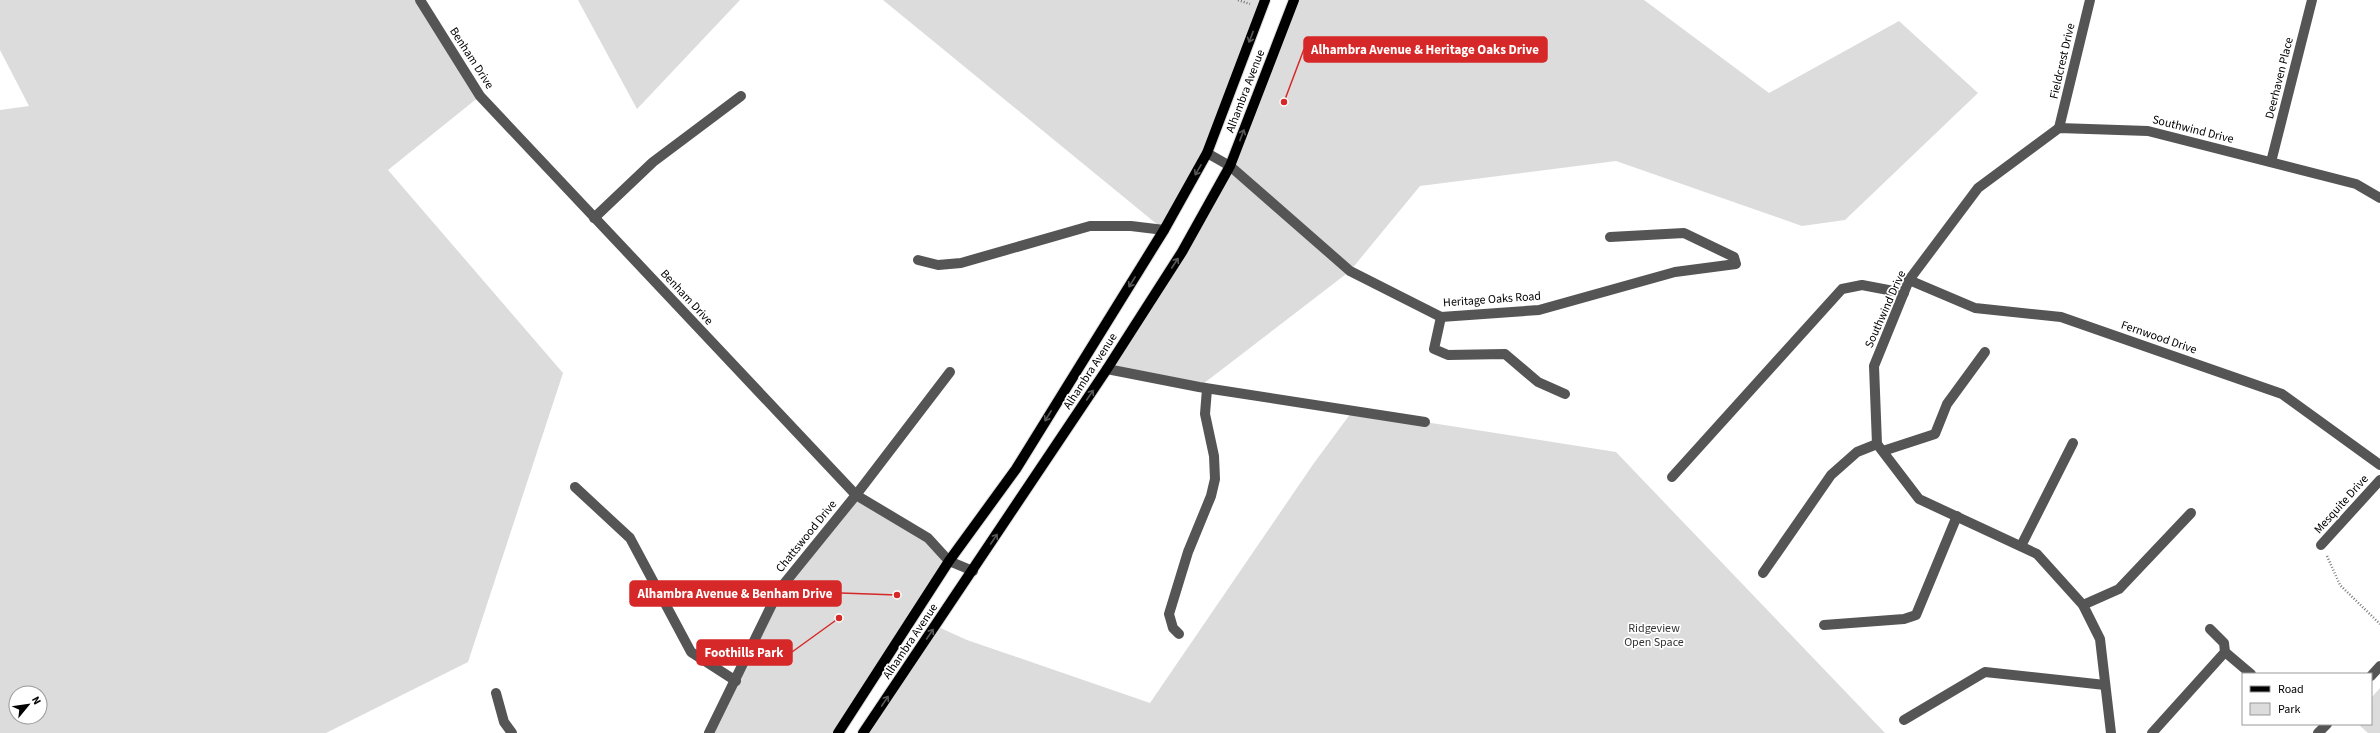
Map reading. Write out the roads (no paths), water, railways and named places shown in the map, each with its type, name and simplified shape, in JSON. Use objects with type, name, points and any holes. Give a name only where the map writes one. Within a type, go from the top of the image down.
[{"type":"main road","name":"Alhambra Avenue","points":[[838,733],[949,561],[1016,468],[1164,230],[1208,153],[1265,0]]},
{"type":"main road","name":"Alhambra Avenue","points":[[863,733],[1107,369],[1182,252],[1230,166],[1294,0]]},
{"type":"street","name":"Benham Drive","points":[[420,0],[480,96],[856,495],[928,538],[949,561],[972,571]]},
{"type":"street","name":"Fieldcrest Drive","points":[[2059,128],[2090,0]]},
{"type":"street","name":"Deerhaven Place","points":[[2271,162],[2312,0]]},
{"type":"street","points":[[594,218],[653,162],[741,96]]},
{"type":"street","name":"Southwind Drive","points":[[1880,448],[1874,366],[1909,280],[1978,188],[2059,128],[2148,131],[2356,184],[2380,198]]},
{"type":"street","name":"Heritage Oaks Road","points":[[1208,153],[1230,166],[1350,271],[1441,317],[1539,310],[1675,272],[1736,264],[1734,256],[1684,233],[1610,237]]},
{"type":"street","points":[[918,260],[938,265],[961,263],[1090,226],[1131,226],[1164,230]]},
{"type":"street","name":"Fernwood Drive","points":[[1909,280],[1975,308],[2061,317],[2282,394],[2380,465]]},
{"type":"street","points":[[1672,478],[1842,289],[1862,285],[1904,293]]},
{"type":"street","points":[[1441,317],[1434,349],[1448,355],[1505,354],[1538,382],[1565,394]]},
{"type":"street","points":[[1763,573],[1831,475],[1857,452],[1880,448],[1936,434],[1947,404],[1985,352]]},
{"type":"street","points":[[1107,369],[1206,389],[1425,422]]},
{"type":"street","name":"Chattswood Drive","points":[[709,733],[736,681],[779,590],[856,495],[950,372]]},
{"type":"street","points":[[1179,634],[1173,628],[1169,614],[1188,552],[1211,496],[1215,480],[1214,456],[1205,414],[1206,389]]},
{"type":"street","points":[[2022,546],[2073,443]]},
{"type":"street","points":[[1880,448],[1919,499],[2037,554],[2082,605],[2100,640],[2111,733]]},
{"type":"street","name":"Mesquite Drive","points":[[2322,545],[2380,480]]},
{"type":"street","points":[[575,487],[630,538],[691,652],[736,681]]},
{"type":"street","points":[[2082,605],[2120,589],[2192,513]]},
{"type":"street","points":[[1824,625],[1904,619],[1916,615],[1957,516]]},
{"type":"street","points":[[2210,629],[2224,643],[2225,652],[2250,673]]},
{"type":"street","points":[[2152,733],[2225,652]]},
{"type":"street","points":[[2372,675],[2380,666]]},
{"type":"street","points":[[1904,720],[1985,672],[2105,686]]},
{"type":"street","points":[[496,693],[504,722],[512,733]]},
{"type":"street","points":[[2318,733],[2326,725]]},
{"type":"place","name":"Alhambra Avenue & Heritage Oaks Drive","points":[[1284,102]]},
{"type":"place","name":"Alhambra Avenue & Benham Drive","points":[[897,595]]},
{"type":"place","name":"Foothills Park","points":[[839,618]]},
{"type":"park label","name":"Ridgeview Open Space","points":[[1654,635]]}]
